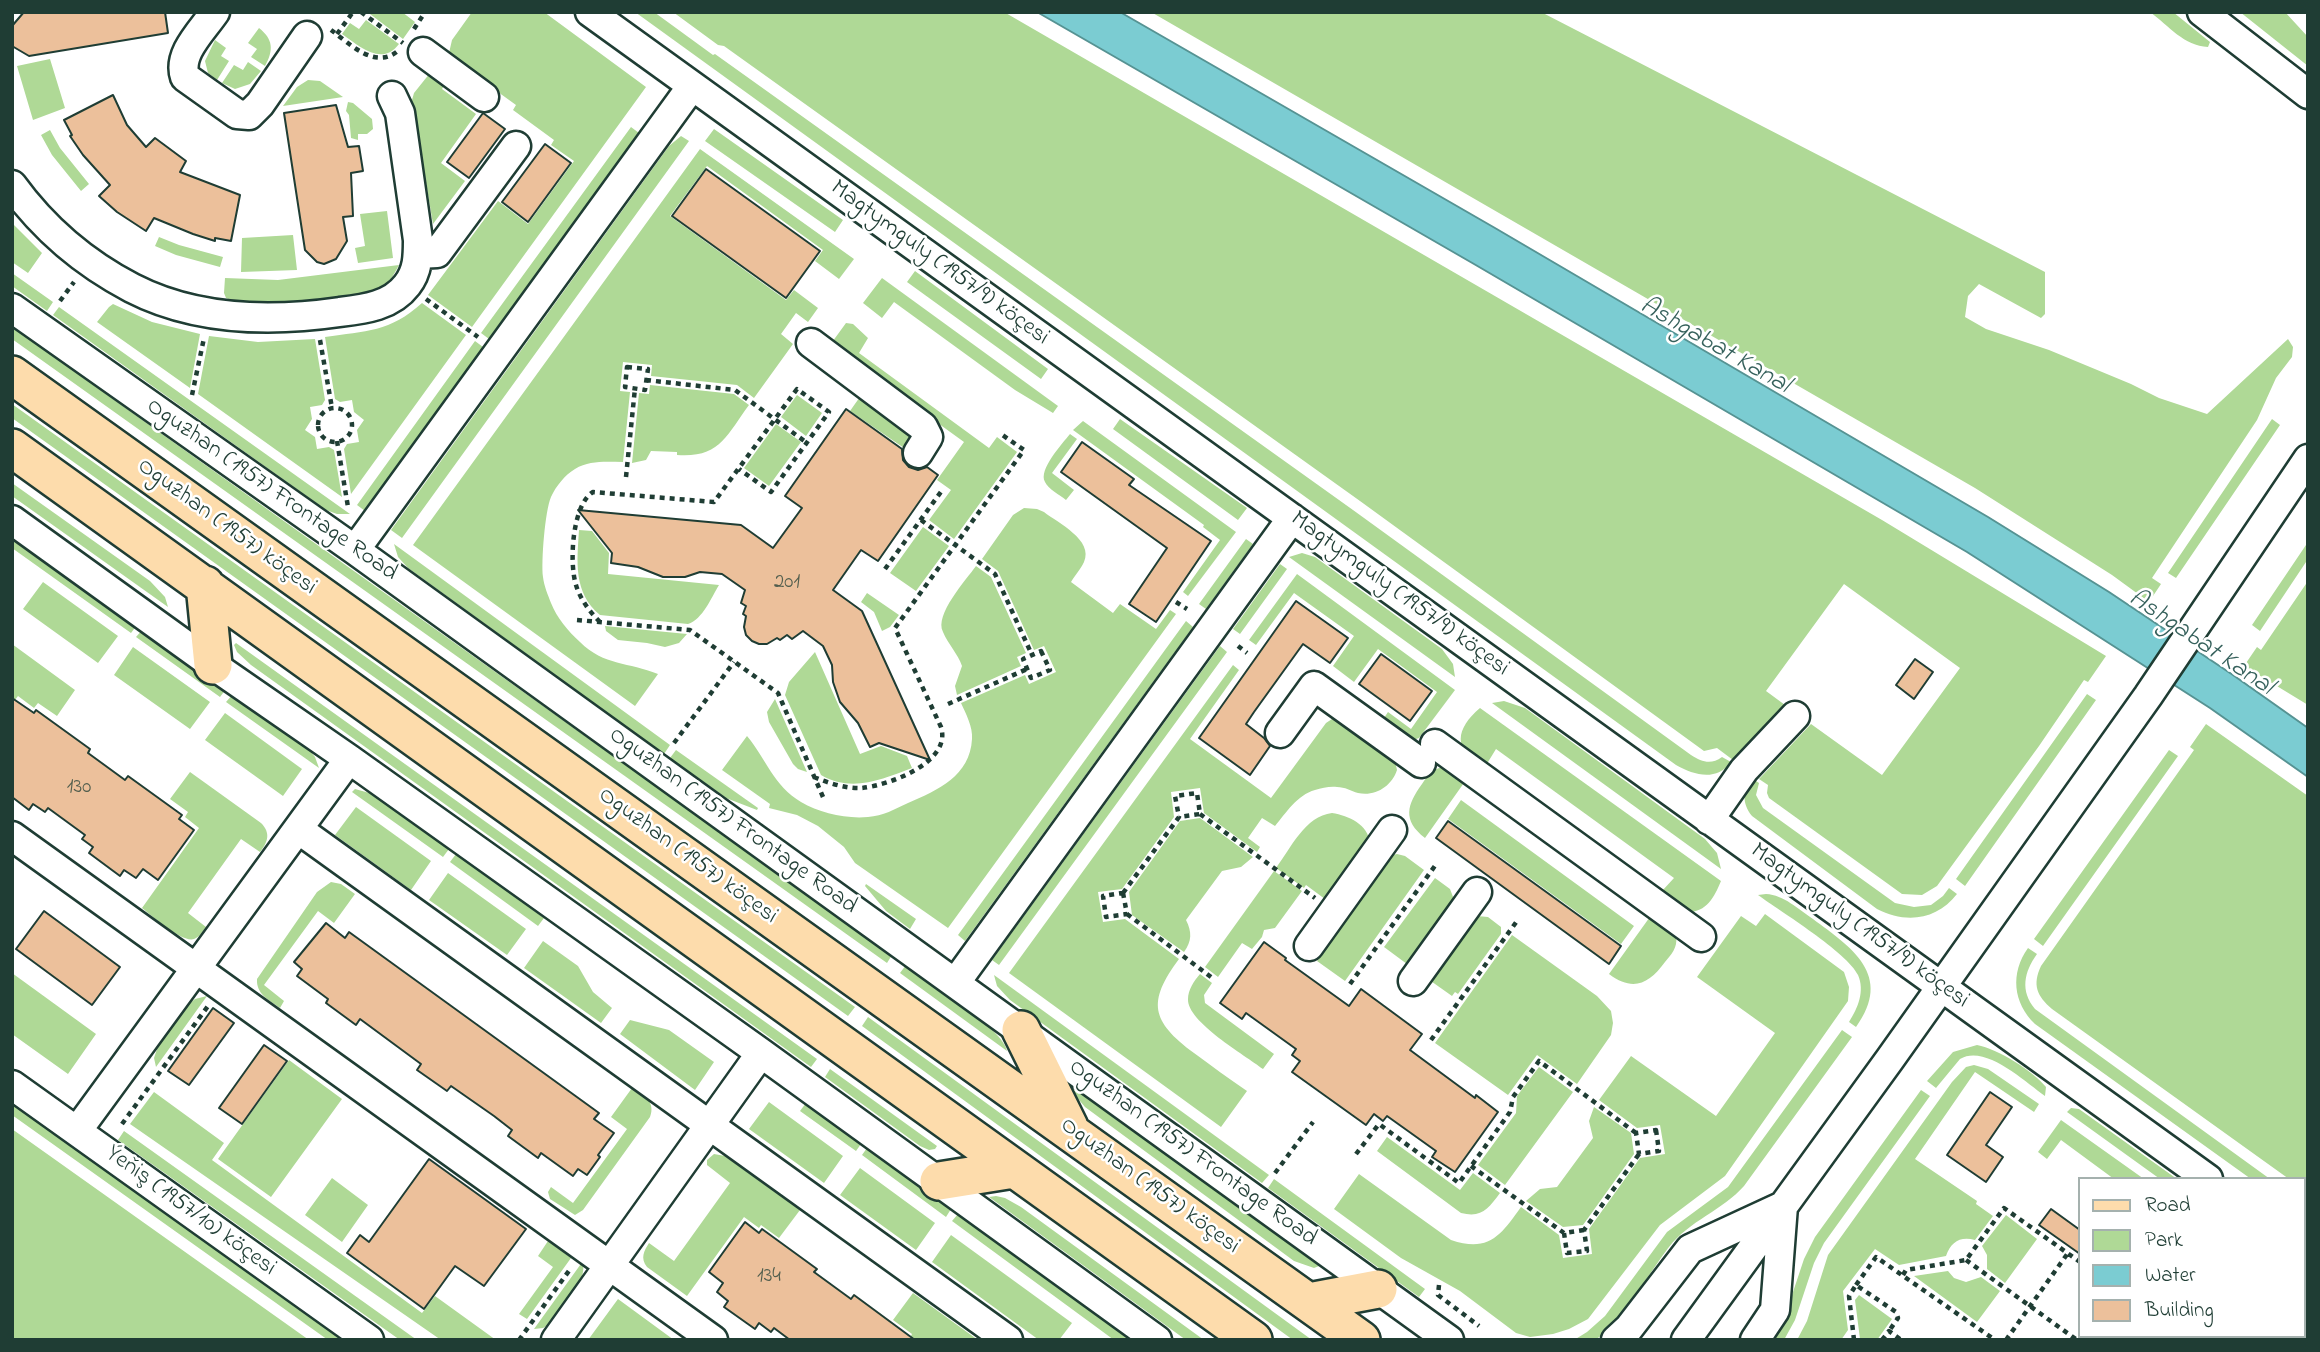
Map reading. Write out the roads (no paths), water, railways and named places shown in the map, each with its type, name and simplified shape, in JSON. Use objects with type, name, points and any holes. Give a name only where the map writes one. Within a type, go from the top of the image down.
[{"type":"main road","name":"Oguzhan (1957) köçesi","points":[[12,375],[1361,1340]]},
{"type":"main road","points":[[12,447],[1253,1340]]},
{"type":"main road","points":[[205,585],[214,665]]},
{"type":"main road","points":[[1021,1030],[1071,1131]]},
{"type":"main road","points":[[939,1181],[1014,1169]]},
{"type":"main road","points":[[1309,1302],[1378,1289]]},
{"type":"street","points":[[215,12],[187,51],[181,68],[185,77],[237,114],[249,115],[260,104],[317,32]]},
{"type":"street","name":"Magtymguly (1957/9) köçesi","points":[[590,12],[2205,1177]]},
{"type":"street","points":[[2202,12],[2308,94]]},
{"type":"street","points":[[413,47],[484,97]]},
{"type":"street","points":[[355,550],[692,86]]},
{"type":"street","points":[[12,185],[27,206],[74,251],[102,271],[164,302],[241,318],[314,316],[370,308],[399,294],[409,284],[415,272],[418,254],[400,113],[392,96]]},
{"type":"street","points":[[418,254],[437,253],[516,146]]},
{"type":"street","name":"Oguzhan (1957) Frontage Road","points":[[12,308],[355,550],[1449,1340]]},
{"type":"street","points":[[811,343],[923,428],[928,437],[918,453]]},
{"type":"street","points":[[1686,1340],[2148,696],[2308,460]]},
{"type":"street","points":[[956,982],[1292,518]]},
{"type":"street","points":[[12,520],[761,1053],[1157,1340]]},
{"type":"street","points":[[1280,733],[1314,686],[1428,753],[1701,937]]},
{"type":"street","points":[[1709,820],[1744,770],[1795,716]]},
{"type":"street","points":[[77,1131],[349,758]]},
{"type":"street","points":[[298,829],[1008,1340]]},
{"type":"street","points":[[1308,946],[1392,830]]},
{"type":"street","points":[[12,836],[713,1340]]},
{"type":"street","points":[[1413,981],[1477,892]]},
{"type":"street","points":[[556,1340],[761,1053]]},
{"type":"street","name":"Ýeňiş (1957/10) köçesi","points":[[12,1085],[369,1340]]},
{"type":"street","points":[[1616,1340],[1629,1328],[1690,1249],[1783,1206]]},
{"type":"street","points":[[1755,1340],[1775,1311],[1783,1206]]},
{"type":"water","points":[[1037,12],[1120,12],[1988,517],[2109,592],[2308,728],[2308,777],[2210,708],[1967,552]]},
{"type":"water label","name":"Ashgabat Kanal","points":[[1714,347]]},
{"type":"water label","name":"Ashgabat Kanal","points":[[2200,644]]}]
